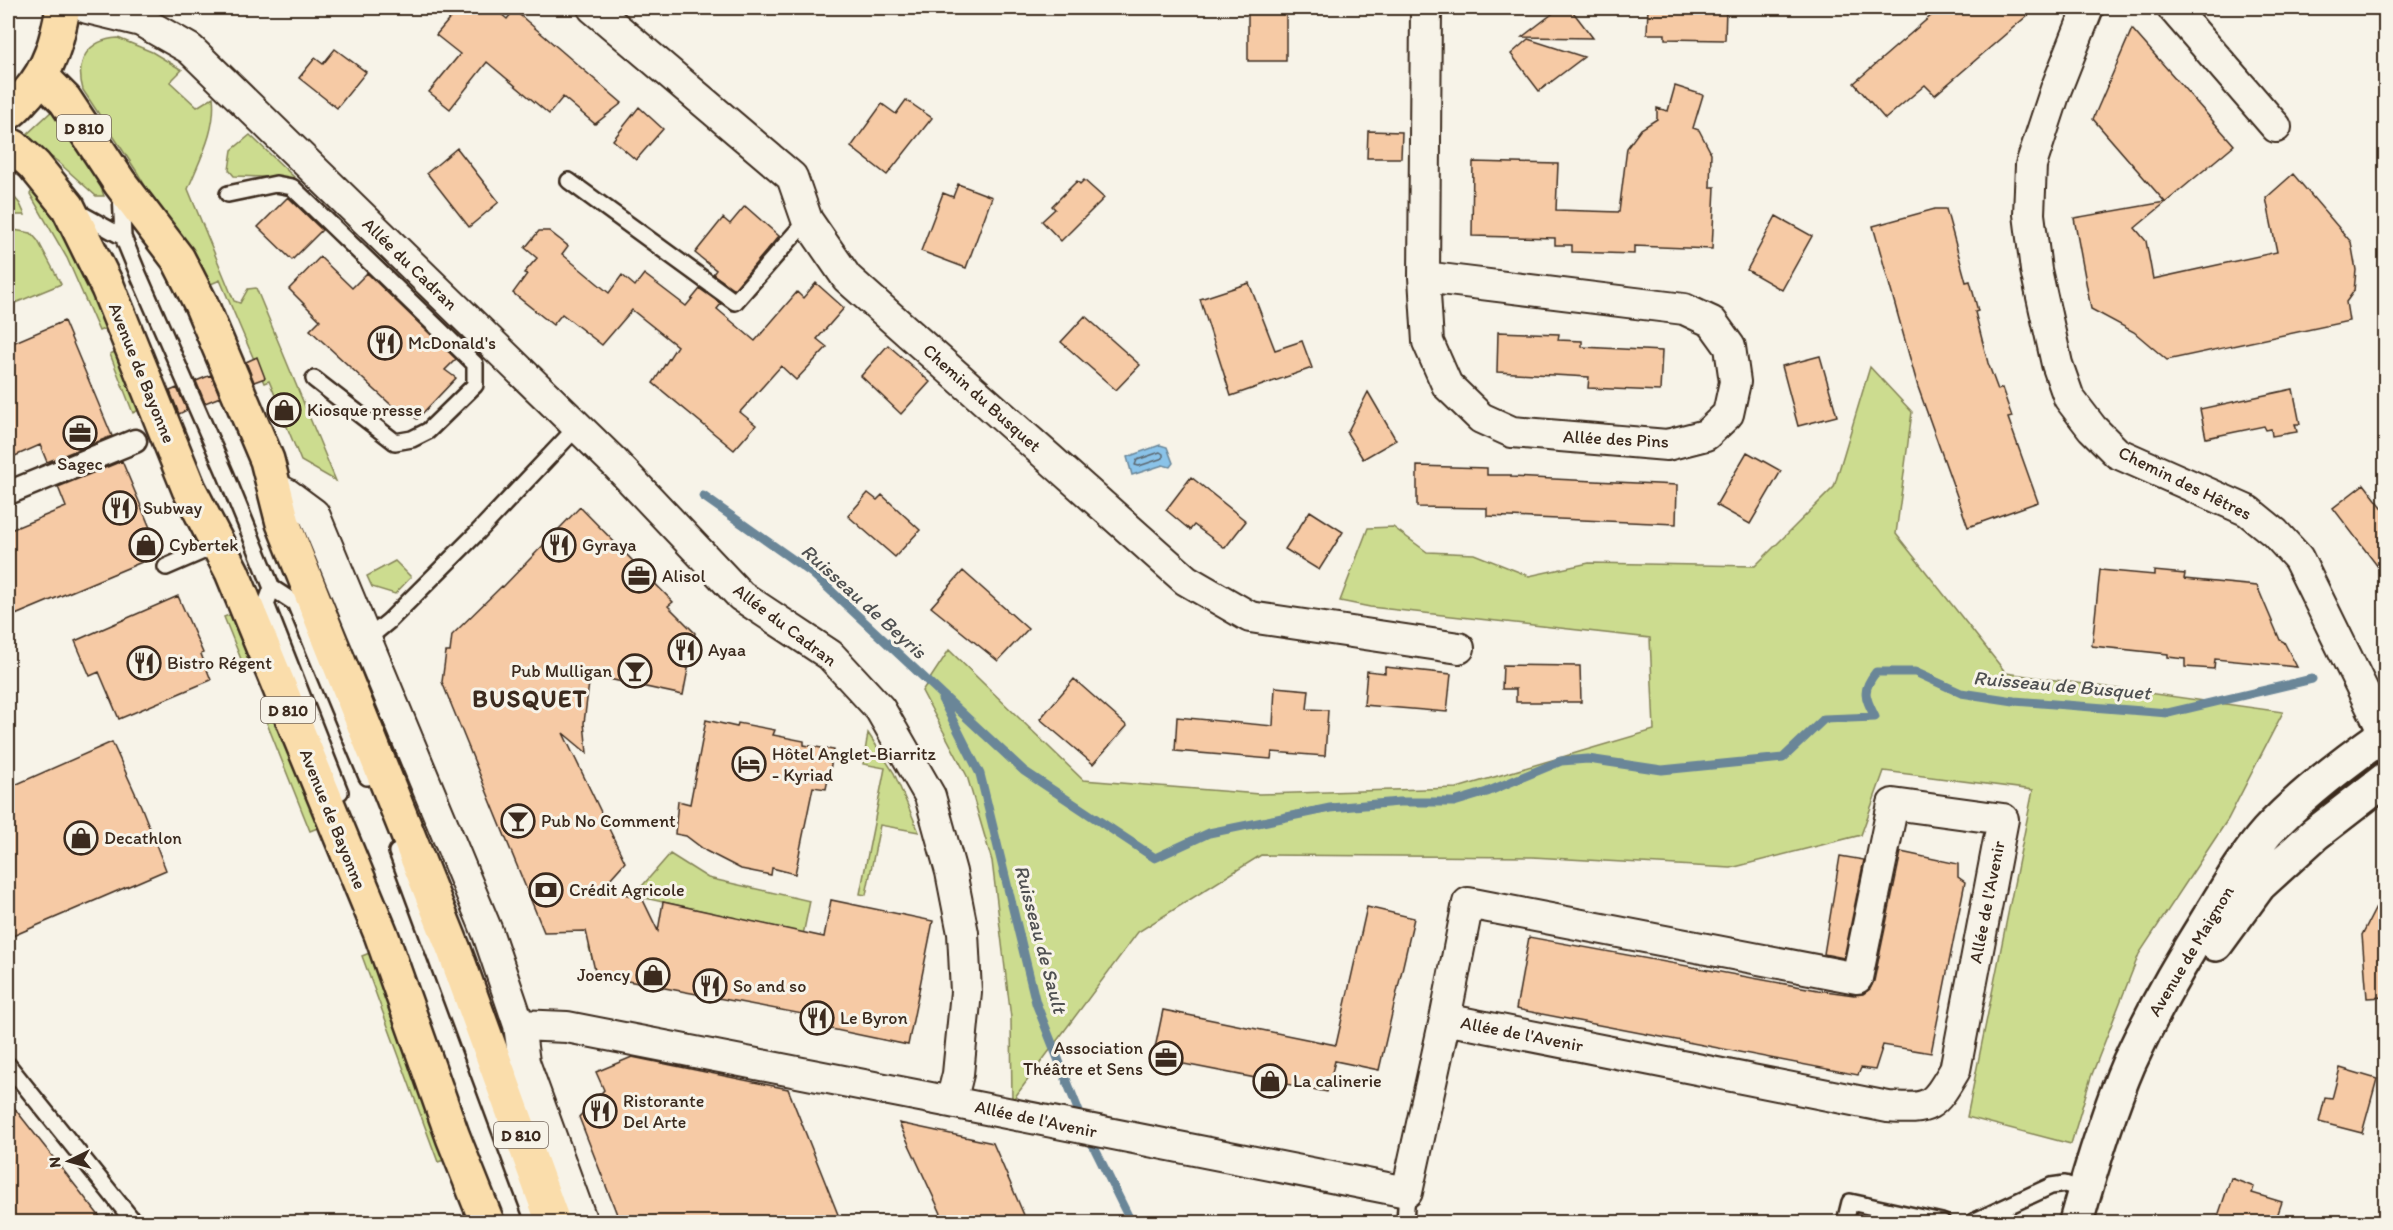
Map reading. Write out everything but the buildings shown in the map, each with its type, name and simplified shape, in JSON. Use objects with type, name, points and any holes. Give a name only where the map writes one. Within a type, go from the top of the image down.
[{"type":"main road","points":[[8,113],[42,77],[57,42],[63,8]]},
{"type":"main road","name":"D 810","points":[[42,77],[65,100],[120,183],[178,259],[196,295],[267,460],[283,523],[454,950],[553,1222]]},
{"type":"main road","name":"Avenue de Bayonne","points":[[8,144],[34,165],[68,207],[108,288],[189,489],[232,572],[381,934],[453,1137],[487,1222]]},
{"type":"street","name":"Allée du Cadran","points":[[87,8],[115,11],[141,21],[190,49],[614,462],[741,596],[831,655],[880,709],[930,796],[951,872],[963,933],[966,992],[958,1074],[951,1102]]},
{"type":"street","name":"Chemin du Busquet","points":[[593,8],[792,177],[807,220],[847,278],[1186,580],[1250,617],[1459,648]]},
{"type":"street","name":"Allée des Pins","points":[[1424,277],[1684,309],[1712,322],[1730,347],[1735,382],[1728,414],[1706,435],[1667,445],[1512,432],[1481,418],[1447,385],[1428,342],[1424,277],[1426,8]]},
{"type":"street","name":"Chemin des Hêtres","points":[[2088,8],[2056,89],[2031,165],[2028,214],[2057,364],[2069,398],[2092,428],[2117,453],[2248,511],[2275,532],[2298,558],[2385,734]]},
{"type":"street","points":[[2173,8],[2276,127]]},
{"type":"street","points":[[8,493],[135,441]]},
{"type":"street","points":[[273,487],[287,494],[314,514],[488,932],[519,1025],[524,1062],[582,1222]]},
{"type":"street","name":"Avenue de Maignon","points":[[2076,1222],[2112,1106],[2149,1021],[2190,947],[2266,833],[2323,781],[2385,734]]},
{"type":"street","name":"Avenue de Maignon","points":[[2092,1222],[2104,1173],[2139,1076],[2167,1017],[2195,973],[2259,885],[2315,834],[2385,780]]},
{"type":"street","name":"Allée de l'Avenir","points":[[951,1102],[1407,1192],[1468,903],[1857,978],[1893,804],[2003,819],[1955,1070],[1940,1096],[1920,1109],[1888,1107],[1445,1019]]},
{"type":"street","points":[[519,1025],[567,1027],[951,1102]]},
{"type":"lane","points":[[570,181],[735,302],[807,220]]},
{"type":"lane","points":[[120,183],[123,237],[226,475],[272,588],[295,603],[372,789]]},
{"type":"lane","points":[[228,194],[276,184],[292,187],[475,364],[477,374],[475,385],[429,431],[412,439],[395,441],[314,379]]},
{"type":"lane","points":[[68,207],[123,237]]},
{"type":"lane","points":[[366,640],[389,621],[478,532],[577,428]]},
{"type":"lane","points":[[166,567],[217,545]]},
{"type":"lane","points":[[272,588],[266,604],[344,801]]},
{"type":"lane","points":[[390,833],[534,1222]]},
{"type":"lane","points":[[365,856],[424,1010]]},
{"type":"lane","points":[[8,1065],[134,1222]]},
{"type":"lane","points":[[481,1167],[502,1222]]},
{"type":"lane","points":[[1973,1222],[1995,1218],[2051,1186],[2065,1184],[2085,1191]]},
{"type":"lane","points":[[1406,1222],[1407,1192]]},
{"type":"lane","points":[[1845,1222],[1850,1202],[1942,1222]]},
{"type":"green space","points":[[118,38],[152,52],[182,70],[170,82],[197,107],[213,97],[214,109],[210,132],[188,189],[234,301],[240,303],[248,289],[256,288],[336,481],[301,461],[285,422],[294,418],[285,397],[277,400],[269,381],[264,383],[220,280],[204,287],[137,172],[83,90],[81,70],[86,54],[98,43]]},
{"type":"green space","points":[[53,110],[98,179],[104,196],[96,196],[57,161],[24,137]]},
{"type":"green space","points":[[250,135],[295,178],[234,176],[229,170],[232,150]]},
{"type":"green space","points":[[36,184],[56,213],[111,326],[99,331],[67,258],[30,194]]},
{"type":"green space","points":[[8,190],[20,204],[25,215],[8,215]]},
{"type":"green space","points":[[8,229],[31,233],[38,241],[61,284],[8,306]]},
{"type":"green space","points":[[120,350],[143,408],[133,413],[110,354]]},
{"type":"green space","points":[[1870,367],[1912,412],[1896,534],[2006,673],[2283,712],[2228,819],[2139,954],[2091,1077],[2071,1144],[1967,1117],[2033,790],[1884,771],[1861,835],[1731,868],[1532,857],[1261,855],[1138,932],[1012,1101],[1011,1018],[992,861],[967,776],[922,691],[949,650],[1083,780],[1259,794],[1457,788],[1654,730],[1650,638],[1370,607],[1340,601],[1368,528],[1393,527],[1427,552],[1474,554],[1529,576],[1589,563],[1755,566],[1834,487]]},
{"type":"green space","points":[[395,561],[411,577],[395,594],[372,587],[367,576]]},
{"type":"green space","points":[[237,612],[258,664],[245,669],[224,617]]},
{"type":"green space","points":[[276,706],[325,825],[310,831],[262,711]]},
{"type":"green space","points":[[868,733],[894,773],[919,832],[880,825],[866,895],[860,894],[885,768],[863,764]]},
{"type":"green space","points":[[670,854],[708,878],[810,901],[794,979],[794,931],[645,898],[592,958],[589,947]]},
{"type":"green space","points":[[377,950],[453,1157],[438,1162],[362,956]]},
{"type":"water","points":[[1160,445],[1167,447],[1173,463],[1170,467],[1163,465],[1132,475],[1127,457]]},
{"type":"waterway","name":"Ruisseau de Busquet","points":[[703,496],[812,573],[1024,771],[1155,858],[1209,833],[1330,808],[1399,802],[1454,802],[1487,792],[1561,761],[1588,759],[1662,770],[1783,758],[1824,719],[1875,717],[1866,689],[1876,672],[1915,672],[1961,693],[2014,701],[2168,713],[2312,679]]},
{"type":"waterway","name":"Ruisseau de Sault","points":[[942,699],[980,774],[1036,1003],[1083,1122]]},
{"type":"waterway","name":"Ruisseau de Sault","points":[[1088,1135],[1131,1222]]},
{"type":"place","name":"McDonald's","points":[[385,343]]},
{"type":"place","name":"Kiosque presse","points":[[284,410]]},
{"type":"place","name":"Sagec","points":[[80,433]]},
{"type":"place","name":"Subway","points":[[120,508]]},
{"type":"place","name":"Cybertek","points":[[146,545]]},
{"type":"place","name":"Gyraya","points":[[559,545]]},
{"type":"place","name":"Alisol","points":[[639,576]]},
{"type":"place","name":"Ayaa","points":[[685,650]]},
{"type":"place","name":"Bistro Régent","points":[[144,663]]},
{"type":"place","name":"Pub Mulligan","points":[[635,671]]},
{"type":"place","name":"Hôtel Anglet-Biarritz - Kyriad","points":[[749,764]]},
{"type":"place","name":"Pub No Comment","points":[[518,821]]},
{"type":"place","name":"Decathlon","points":[[81,838]]},
{"type":"place","name":"Crédit Agricole","points":[[546,890]]},
{"type":"place","name":"Joency","points":[[653,975]]},
{"type":"place","name":"So and so","points":[[710,986]]},
{"type":"place","name":"Le Byron","points":[[817,1018]]},
{"type":"place","name":"Association Théâtre et Sens","points":[[1166,1058]]},
{"type":"place","name":"La calinerie","points":[[1270,1081]]},
{"type":"place","name":"Ristorante Del Arte","points":[[600,1111]]},
{"type":"district","name":"BUSQUET","points":[[530,699]]},
{"type":"water label","name":"Ruisseau de Beyris","points":[[864,601]]}]
